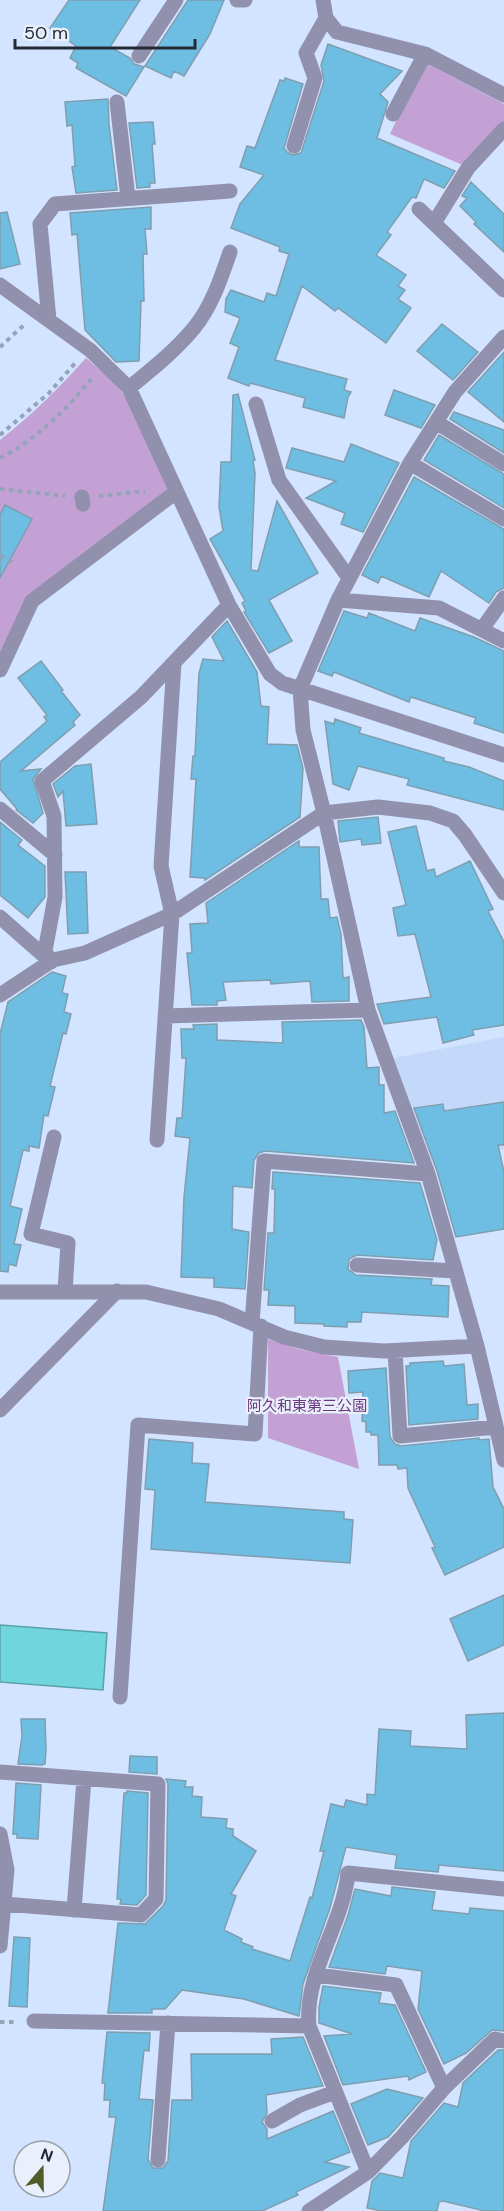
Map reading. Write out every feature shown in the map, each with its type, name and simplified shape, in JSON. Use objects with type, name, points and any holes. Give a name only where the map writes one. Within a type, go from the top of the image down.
[{"type":"street","points":[[139,56],[176,0]]},
{"type":"street","points":[[237,0],[245,0]]},
{"type":"street","points":[[323,0],[326,18],[337,32],[425,54],[504,95]]},
{"type":"street","points":[[294,146],[315,78],[306,53],[326,18]]},
{"type":"street","points":[[393,114],[425,54]]},
{"type":"street","points":[[117,102],[128,198]]},
{"type":"street","points":[[434,223],[468,168],[504,129]]},
{"type":"street","points":[[44,316],[40,224],[55,204],[230,191]]},
{"type":"street","points":[[419,209],[504,290]]},
{"type":"street","points":[[129,388],[168,356],[195,326],[221,279],[230,252]]},
{"type":"street","points":[[0,285],[88,349],[129,388],[229,605],[270,674],[282,683],[504,755]]},
{"type":"street","points":[[504,337],[455,392],[410,463],[338,600],[300,689],[303,730],[368,1010],[428,1174],[477,1346],[504,1460]]},
{"type":"street","points":[[256,404],[279,480],[349,579]]},
{"type":"street","points":[[436,422],[504,464]]},
{"type":"street","points":[[410,463],[504,519]]},
{"type":"street","points":[[0,670],[32,601],[177,492]]},
{"type":"street","points":[[482,629],[504,598]]},
{"type":"street","points":[[338,600],[439,608],[504,641]]},
{"type":"street","points":[[51,962],[45,951],[55,897],[54,816],[42,781],[141,697],[229,605]]},
{"type":"street","points":[[157,1140],[172,914],[161,866],[174,663]]},
{"type":"street","points":[[0,995],[51,962],[85,953],[172,914],[324,813],[378,807],[430,813],[453,821],[504,893]]},
{"type":"street","points":[[0,809],[55,855]]},
{"type":"street","points":[[0,917],[51,962]]},
{"type":"street","points":[[165,1016],[368,1010]]},
{"type":"street","points":[[54,1137],[31,1233],[68,1243],[65,1292]]},
{"type":"street","points":[[120,1697],[138,1425],[255,1434],[264,1161],[428,1174]]},
{"type":"street","points":[[357,1265],[455,1271]]},
{"type":"street","points":[[0,1410],[117,1291]]},
{"type":"street","points":[[0,1292],[146,1292],[219,1309],[284,1337],[324,1347],[395,1351],[477,1346]]},
{"type":"street","points":[[395,1351],[400,1436],[496,1427]]},
{"type":"street","points":[[0,1772],[158,1784],[156,1899],[141,1915],[4,1904]]},
{"type":"street","points":[[74,1910],[84,1779]]},
{"type":"street","points":[[0,1834],[7,1870],[0,1946]]},
{"type":"street","points":[[368,2172],[309,2026],[307,2009],[316,1975],[346,1893],[348,1873],[504,1889]]},
{"type":"street","points":[[316,1975],[396,1985],[444,2088]]},
{"type":"street","points":[[34,2021],[309,2026]]},
{"type":"street","points":[[158,2160],[168,2023]]},
{"type":"street","points":[[309,2211],[368,2172],[444,2088],[495,2039],[504,2041]]},
{"type":"street","points":[[272,2121],[300,2105],[335,2092]]},
{"type":"path","points":[[0,346],[44,316]]},
{"type":"path","points":[[0,435],[49,393],[88,349]]},
{"type":"path","points":[[0,458],[12,452],[66,410],[96,373]]},
{"type":"path","points":[[0,556],[15,563]]},
{"type":"shaded area","points":[[504,1037],[504,1149],[429,1160],[393,1058]]},
{"type":"shaded area","points":[[0,1625],[107,1633],[103,1690],[0,1682]]},
{"type":"green space","points":[[424,62],[504,104],[504,124],[465,166],[390,134]]},
{"type":"green space","points":[[86,358],[114,382],[126,397],[171,490],[30,595],[0,659],[0,440],[45,401]]},
{"type":"green space","name":"阿久和東第三公園","points":[[268,1339],[299,1349],[338,1357],[359,1469],[268,1438]]},
{"type":"building","points":[[69,0],[140,0],[110,47],[130,58],[134,64],[144,67],[126,96],[76,68],[78,63],[70,58],[76,46],[50,28]]},
{"type":"building","points":[[188,0],[224,0],[210,34],[184,76],[174,71],[171,78],[145,66]]},
{"type":"building","points":[[328,44],[402,71],[380,94],[388,102],[377,138],[455,171],[444,188],[424,179],[416,198],[412,197],[387,232],[391,235],[376,255],[406,275],[398,286],[405,290],[398,299],[411,308],[386,343],[338,308],[335,311],[302,286],[275,360],[347,379],[344,390],[351,392],[344,418],[303,407],[305,398],[250,383],[249,386],[228,378],[239,347],[230,343],[240,318],[225,312],[226,299],[231,290],[264,302],[267,293],[276,296],[289,254],[279,251],[280,247],[231,228],[240,204],[264,175],[240,167],[247,146],[255,148],[280,80],[284,81],[285,78],[303,84],[284,148],[292,155],[301,153],[324,81],[321,65]]},
{"type":"building","points":[[108,99],[117,190],[76,193],[72,167],[75,166],[72,125],[67,126],[65,102]]},
{"type":"building","points":[[153,122],[155,183],[150,183],[150,187],[137,188],[129,123]]},
{"type":"building","points":[[471,182],[504,214],[504,252],[474,224],[476,222],[460,206],[467,198],[462,196]]},
{"type":"building","points":[[151,207],[151,229],[145,229],[147,254],[143,254],[144,301],[141,301],[139,361],[116,362],[85,330],[77,234],[72,235],[70,213]]},
{"type":"building","points":[[7,212],[20,264],[0,269],[0,213]]},
{"type":"building","points":[[442,324],[478,352],[453,380],[417,351]]},
{"type":"building","points":[[504,352],[504,422],[468,392]]},
{"type":"building","points":[[394,390],[435,405],[421,428],[385,415]]},
{"type":"building","points":[[238,394],[255,460],[253,460],[255,473],[251,570],[258,571],[277,501],[318,573],[269,600],[292,641],[269,653],[244,612],[246,611],[242,603],[245,601],[210,539],[223,531],[219,507],[221,462],[231,462],[233,395]]},
{"type":"building","points":[[454,412],[504,430],[504,453],[450,419]]},
{"type":"building","points":[[439,435],[504,474],[504,508],[424,460]]},
{"type":"building","points":[[351,444],[399,463],[363,532],[341,524],[345,513],[306,498],[336,481],[286,468],[292,448],[344,462]]},
{"type":"building","points":[[414,477],[504,529],[504,588],[496,592],[489,603],[441,571],[429,597],[381,576],[378,583],[362,575]]},
{"type":"building","points":[[5,505],[32,519],[0,578],[0,515]]},
{"type":"building","points":[[344,611],[367,618],[369,613],[415,631],[420,618],[474,637],[504,651],[504,733],[474,723],[476,718],[411,697],[409,702],[334,672],[332,676],[318,671]]},
{"type":"building","points":[[227,621],[257,672],[261,706],[269,707],[267,744],[297,745],[303,768],[300,817],[205,880],[205,878],[190,877],[196,779],[191,779],[193,756],[195,756],[199,673],[203,659],[224,661],[212,637]]},
{"type":"building","points":[[41,661],[80,715],[73,722],[75,725],[21,771],[41,769],[33,779],[43,813],[33,823],[16,810],[0,789],[0,762],[47,721],[44,717],[47,715],[18,678]]},
{"type":"building","points":[[335,719],[361,728],[359,733],[444,758],[444,761],[469,767],[504,781],[504,810],[407,785],[409,779],[358,766],[349,790],[333,784],[325,721],[334,724]]},
{"type":"building","points":[[91,764],[97,824],[66,826],[63,791],[58,797],[53,784],[75,766]]},
{"type":"building","points":[[378,817],[381,843],[362,845],[361,839],[340,842],[338,821]]},
{"type":"building","points":[[0,822],[22,840],[18,845],[45,866],[45,897],[28,918],[0,895]]},
{"type":"building","points":[[416,826],[427,871],[434,869],[436,877],[470,861],[493,909],[488,911],[504,942],[504,1025],[472,1030],[474,1035],[443,1043],[437,1017],[384,1024],[377,1004],[431,997],[415,934],[398,936],[393,908],[406,905],[388,832]]},
{"type":"building","points":[[299,841],[299,847],[319,847],[321,899],[328,899],[330,918],[337,917],[341,934],[343,978],[349,977],[349,1001],[312,1002],[310,981],[271,984],[270,980],[223,982],[226,1000],[217,1001],[217,1005],[192,1005],[187,953],[192,953],[190,924],[208,923],[206,903]]},
{"type":"building","points":[[65,872],[86,872],[88,933],[68,934]]},
{"type":"building","points":[[52,972],[66,976],[62,993],[68,994],[64,1012],[71,1014],[66,1034],[63,1033],[50,1086],[55,1087],[48,1116],[44,1115],[39,1148],[29,1146],[29,1151],[23,1150],[10,1206],[22,1209],[14,1244],[21,1245],[16,1266],[9,1264],[8,1272],[0,1271],[0,1034],[8,1002]]},
{"type":"building","points":[[361,1020],[364,1027],[367,1068],[379,1067],[379,1085],[384,1085],[384,1113],[395,1111],[414,1163],[265,1151],[259,1153],[254,1160],[252,1188],[233,1186],[232,1229],[249,1232],[245,1289],[214,1287],[214,1278],[181,1277],[184,1197],[190,1138],[175,1136],[177,1118],[182,1118],[186,1058],[182,1058],[181,1029],[194,1029],[193,1025],[217,1024],[217,1040],[283,1043],[282,1022]]},
{"type":"building","points":[[504,1102],[504,1145],[498,1145],[504,1172],[504,1229],[456,1237],[437,1171],[414,1108],[443,1104],[444,1111]]},
{"type":"building","points":[[273,1172],[420,1183],[437,1240],[433,1260],[357,1255],[349,1259],[348,1269],[356,1275],[432,1279],[431,1285],[449,1286],[448,1317],[362,1312],[361,1322],[347,1322],[347,1327],[324,1326],[324,1324],[295,1323],[295,1306],[268,1305],[269,1290],[264,1290],[268,1233],[274,1233]]},
{"type":"building","points":[[443,1361],[444,1366],[464,1364],[467,1405],[478,1404],[478,1419],[409,1425],[406,1366],[410,1366],[410,1363]]},
{"type":"building","points":[[386,1368],[390,1437],[395,1444],[401,1446],[489,1439],[493,1487],[504,1509],[504,1547],[445,1575],[408,1488],[407,1468],[398,1469],[397,1465],[379,1465],[378,1435],[366,1432],[366,1422],[362,1421],[363,1392],[349,1393],[348,1371]]},
{"type":"building","points":[[149,1439],[193,1443],[192,1463],[209,1464],[205,1502],[344,1512],[344,1519],[353,1520],[350,1563],[151,1549],[155,1490],[145,1489]]},
{"type":"building","points":[[504,1595],[504,1645],[468,1661],[450,1619]]},
{"type":"building","points":[[504,1713],[504,1871],[439,1865],[438,1872],[395,1868],[397,1855],[346,1847],[330,1908],[303,1984],[299,2016],[244,1999],[182,1990],[165,2009],[152,2009],[152,2013],[108,2013],[118,1923],[145,1924],[166,1900],[168,1784],[166,1779],[186,1781],[185,1787],[193,1787],[192,1796],[202,1797],[201,1817],[227,1819],[226,1828],[233,1829],[233,1836],[256,1851],[231,1894],[236,1896],[224,1930],[242,1939],[241,1942],[253,1947],[252,1949],[290,1961],[310,1897],[312,1898],[324,1851],[320,1851],[331,1804],[344,1807],[346,1800],[367,1805],[367,1794],[375,1795],[379,1729],[411,1731],[410,1746],[467,1749],[466,1715]]},
{"type":"building","points":[[21,1719],[45,1719],[45,1764],[18,1764],[22,1736]]},
{"type":"building","points":[[130,1756],[157,1757],[157,1774],[129,1772]]},
{"type":"building","points":[[16,1783],[41,1785],[38,1839],[17,1838],[17,1834],[13,1834]]},
{"type":"building","points":[[127,1791],[148,1793],[146,1895],[137,1905],[120,1904],[121,1899],[117,1899],[124,1793]]},
{"type":"building","points":[[392,1887],[435,1892],[432,1910],[469,1914],[470,1908],[504,1911],[504,2031],[492,2030],[466,2053],[444,2064],[418,2009],[422,1971],[387,1966],[385,1974],[329,1967],[355,1889],[391,1896]]},
{"type":"building","points":[[14,1937],[30,1938],[27,2007],[9,2006]]},
{"type":"building","points":[[323,1986],[381,1993],[379,2003],[395,2005],[426,2072],[409,2080],[408,2076],[343,2085],[324,2036],[352,2034],[319,2023]]},
{"type":"building","points":[[107,2032],[150,2033],[149,2051],[144,2050],[139,2099],[153,2100],[148,2159],[153,2168],[163,2168],[168,2161],[172,2100],[192,2100],[191,2054],[272,2054],[271,2039],[303,2037],[323,2086],[266,2095],[267,2113],[262,2122],[267,2129],[267,2139],[333,2111],[350,2152],[325,2162],[349,2167],[296,2192],[298,2195],[262,2211],[103,2211],[116,2117],[109,2117],[110,2100],[104,2100],[105,2083],[102,2083]]},
{"type":"building","points":[[498,2050],[504,2050],[504,2211],[485,2211],[443,2201],[439,2202],[437,2211],[382,2211],[367,2208],[372,2181],[380,2173],[403,2178],[411,2141],[444,2103],[458,2107],[463,2083]]},
{"type":"building","points":[[387,2089],[423,2098],[388,2137],[368,2145],[351,2104]]}]
